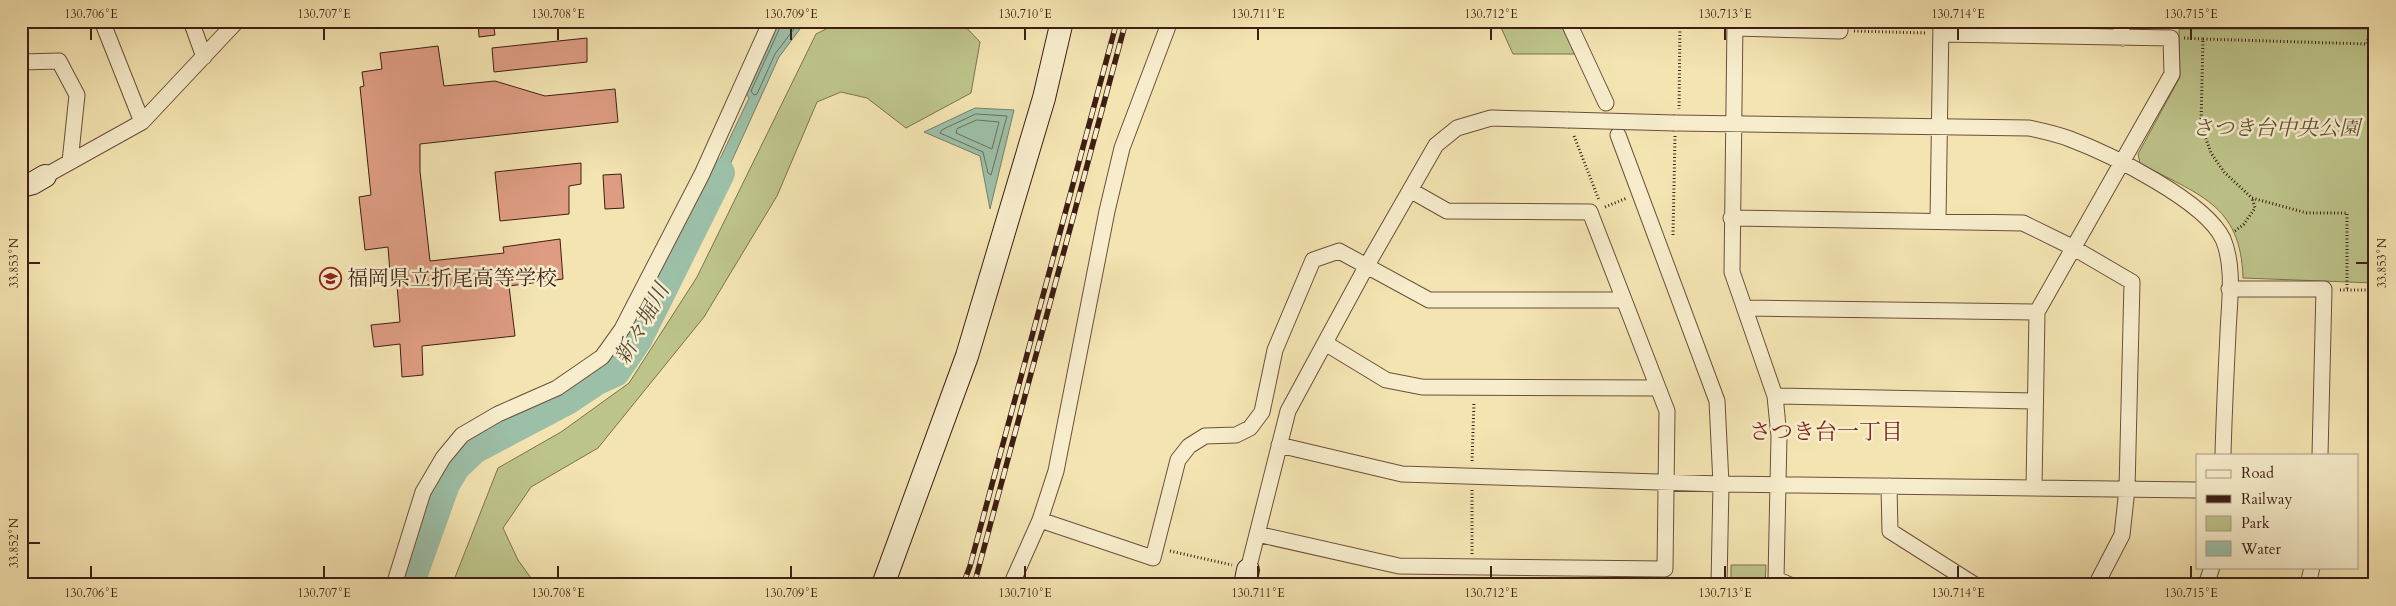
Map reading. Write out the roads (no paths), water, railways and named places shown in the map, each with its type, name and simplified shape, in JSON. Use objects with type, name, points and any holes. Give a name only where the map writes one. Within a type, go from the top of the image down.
[{"type":"street","points":[[102,21],[142,122]]},
{"type":"street","points":[[191,21],[204,57]]},
{"type":"street","points":[[21,186],[33,184],[142,122],[237,21]]},
{"type":"street","points":[[394,585],[423,492],[443,458],[462,435],[498,414],[557,388],[602,357],[622,329],[702,174],[771,21]]},
{"type":"street","points":[[883,585],[967,356],[1044,98],[1062,21]]},
{"type":"street","points":[[1011,585],[1040,520],[1056,471],[1105,220],[1122,148],[1170,21]]},
{"type":"street","points":[[1568,21],[1606,104]]},
{"type":"street","points":[[2120,21],[2123,38]]},
{"type":"street","points":[[1790,585],[1776,579],[1776,484],[1779,436],[1775,396],[1732,272],[1735,25],[1840,26]]},
{"type":"street","points":[[1938,220],[1941,27],[2123,38],[2171,38],[2172,74],[2123,163],[2072,247],[2037,312],[2034,488]]},
{"type":"street","points":[[21,62],[59,61],[77,95],[70,162]]},
{"type":"street","points":[[1244,574],[1257,534],[1288,411],[1366,267],[1436,145],[1457,128],[1491,118],[1570,125],[1676,122],[2029,128],[2069,139],[2123,163],[2191,203],[2211,221],[2222,239],[2228,257],[2229,289],[2223,454]]},
{"type":"street","points":[[1618,135],[1716,401],[1722,484],[1719,585]]},
{"type":"street","points":[[1257,534],[1399,566],[1665,570],[1667,411],[1590,212],[1447,211],[1410,190]]},
{"type":"street","points":[[1732,218],[1938,220],[2023,223],[2072,247],[2132,282],[2127,490],[2122,535],[2096,585]]},
{"type":"street","points":[[1040,520],[1153,558],[1178,460],[1189,446],[1204,436],[1236,435],[1250,428],[1262,412],[1275,350],[1313,260],[1339,251],[1429,300],[1623,300]]},
{"type":"street","points":[[2229,289],[2324,289],[2320,454]]},
{"type":"street","points":[[1746,308],[2037,312]]},
{"type":"street","points":[[1325,344],[1386,380],[1422,386],[1658,388]]},
{"type":"street","points":[[1775,396],[2034,401]]},
{"type":"street","points":[[1279,445],[1402,474],[1722,484],[2196,490]]},
{"type":"street","points":[[1889,486],[1890,531],[1975,585]]},
{"type":"street","points":[[2206,585],[2212,568]]},
{"type":"street","points":[[2308,585],[2312,568]]},
{"type":"water","points":[[779,21],[806,21],[779,57],[708,213],[697,207],[749,98],[745,92]]},
{"type":"water","points":[[975,108],[1014,110],[990,209],[980,156],[924,132]]},
{"type":"waterway","name":"新々堀川","points":[[409,585],[445,484],[456,466],[474,449],[567,400],[597,380],[615,372],[637,340],[720,173]]},
{"type":"railway","points":[[963,585],[970,566],[1117,21]]},
{"type":"railway","points":[[974,585],[1126,21]]},
{"type":"place","name":"福岡県立折尾高等学校","points":[[331,278]]},
{"type":"district","name":"さつき台一丁目","points":[[1826,432]]},
{"type":"park label","name":"さつき台中央公園","points":[[2276,128]]}]
